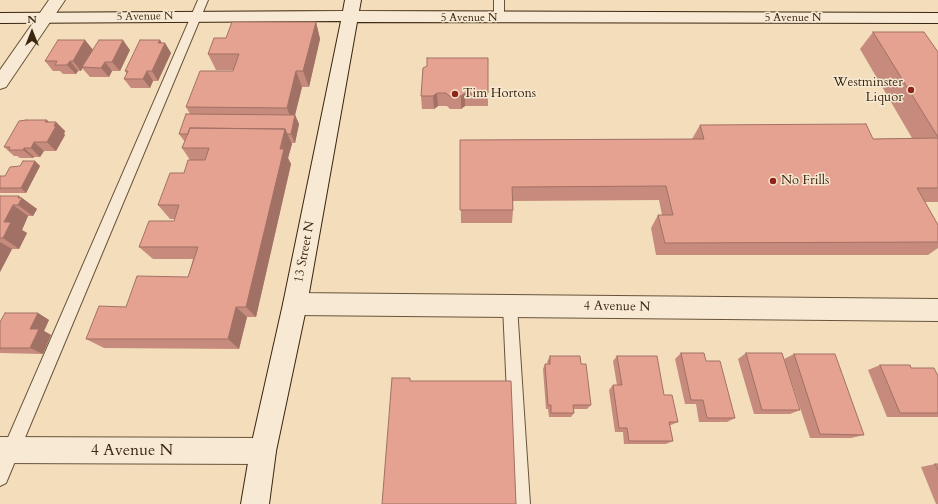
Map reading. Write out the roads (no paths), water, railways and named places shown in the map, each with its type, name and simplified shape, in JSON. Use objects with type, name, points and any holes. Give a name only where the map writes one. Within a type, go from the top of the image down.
[{"type":"street","points":[[0,83],[57,0]]},
{"type":"street","name":"5 Avenue N","points":[[0,18],[196,16],[351,9],[499,18],[938,18]]},
{"type":"street","name":"13 Street N","points":[[256,504],[263,451],[295,304],[351,9]]},
{"type":"street","name":"4 Avenue N","points":[[295,304],[938,310]]},
{"type":"street","name":"4 Avenue N","points":[[6,450],[263,451]]},
{"type":"lane","points":[[0,477],[6,450],[203,0]]},
{"type":"lane","points":[[499,0],[499,18]]},
{"type":"lane","points":[[510,306],[521,504]]},
{"type":"place","name":"Westminster Liquor","points":[[911,90]]},
{"type":"place","name":"Tim Hortons","points":[[455,94]]},
{"type":"place","name":"No Frills","points":[[773,181]]}]
